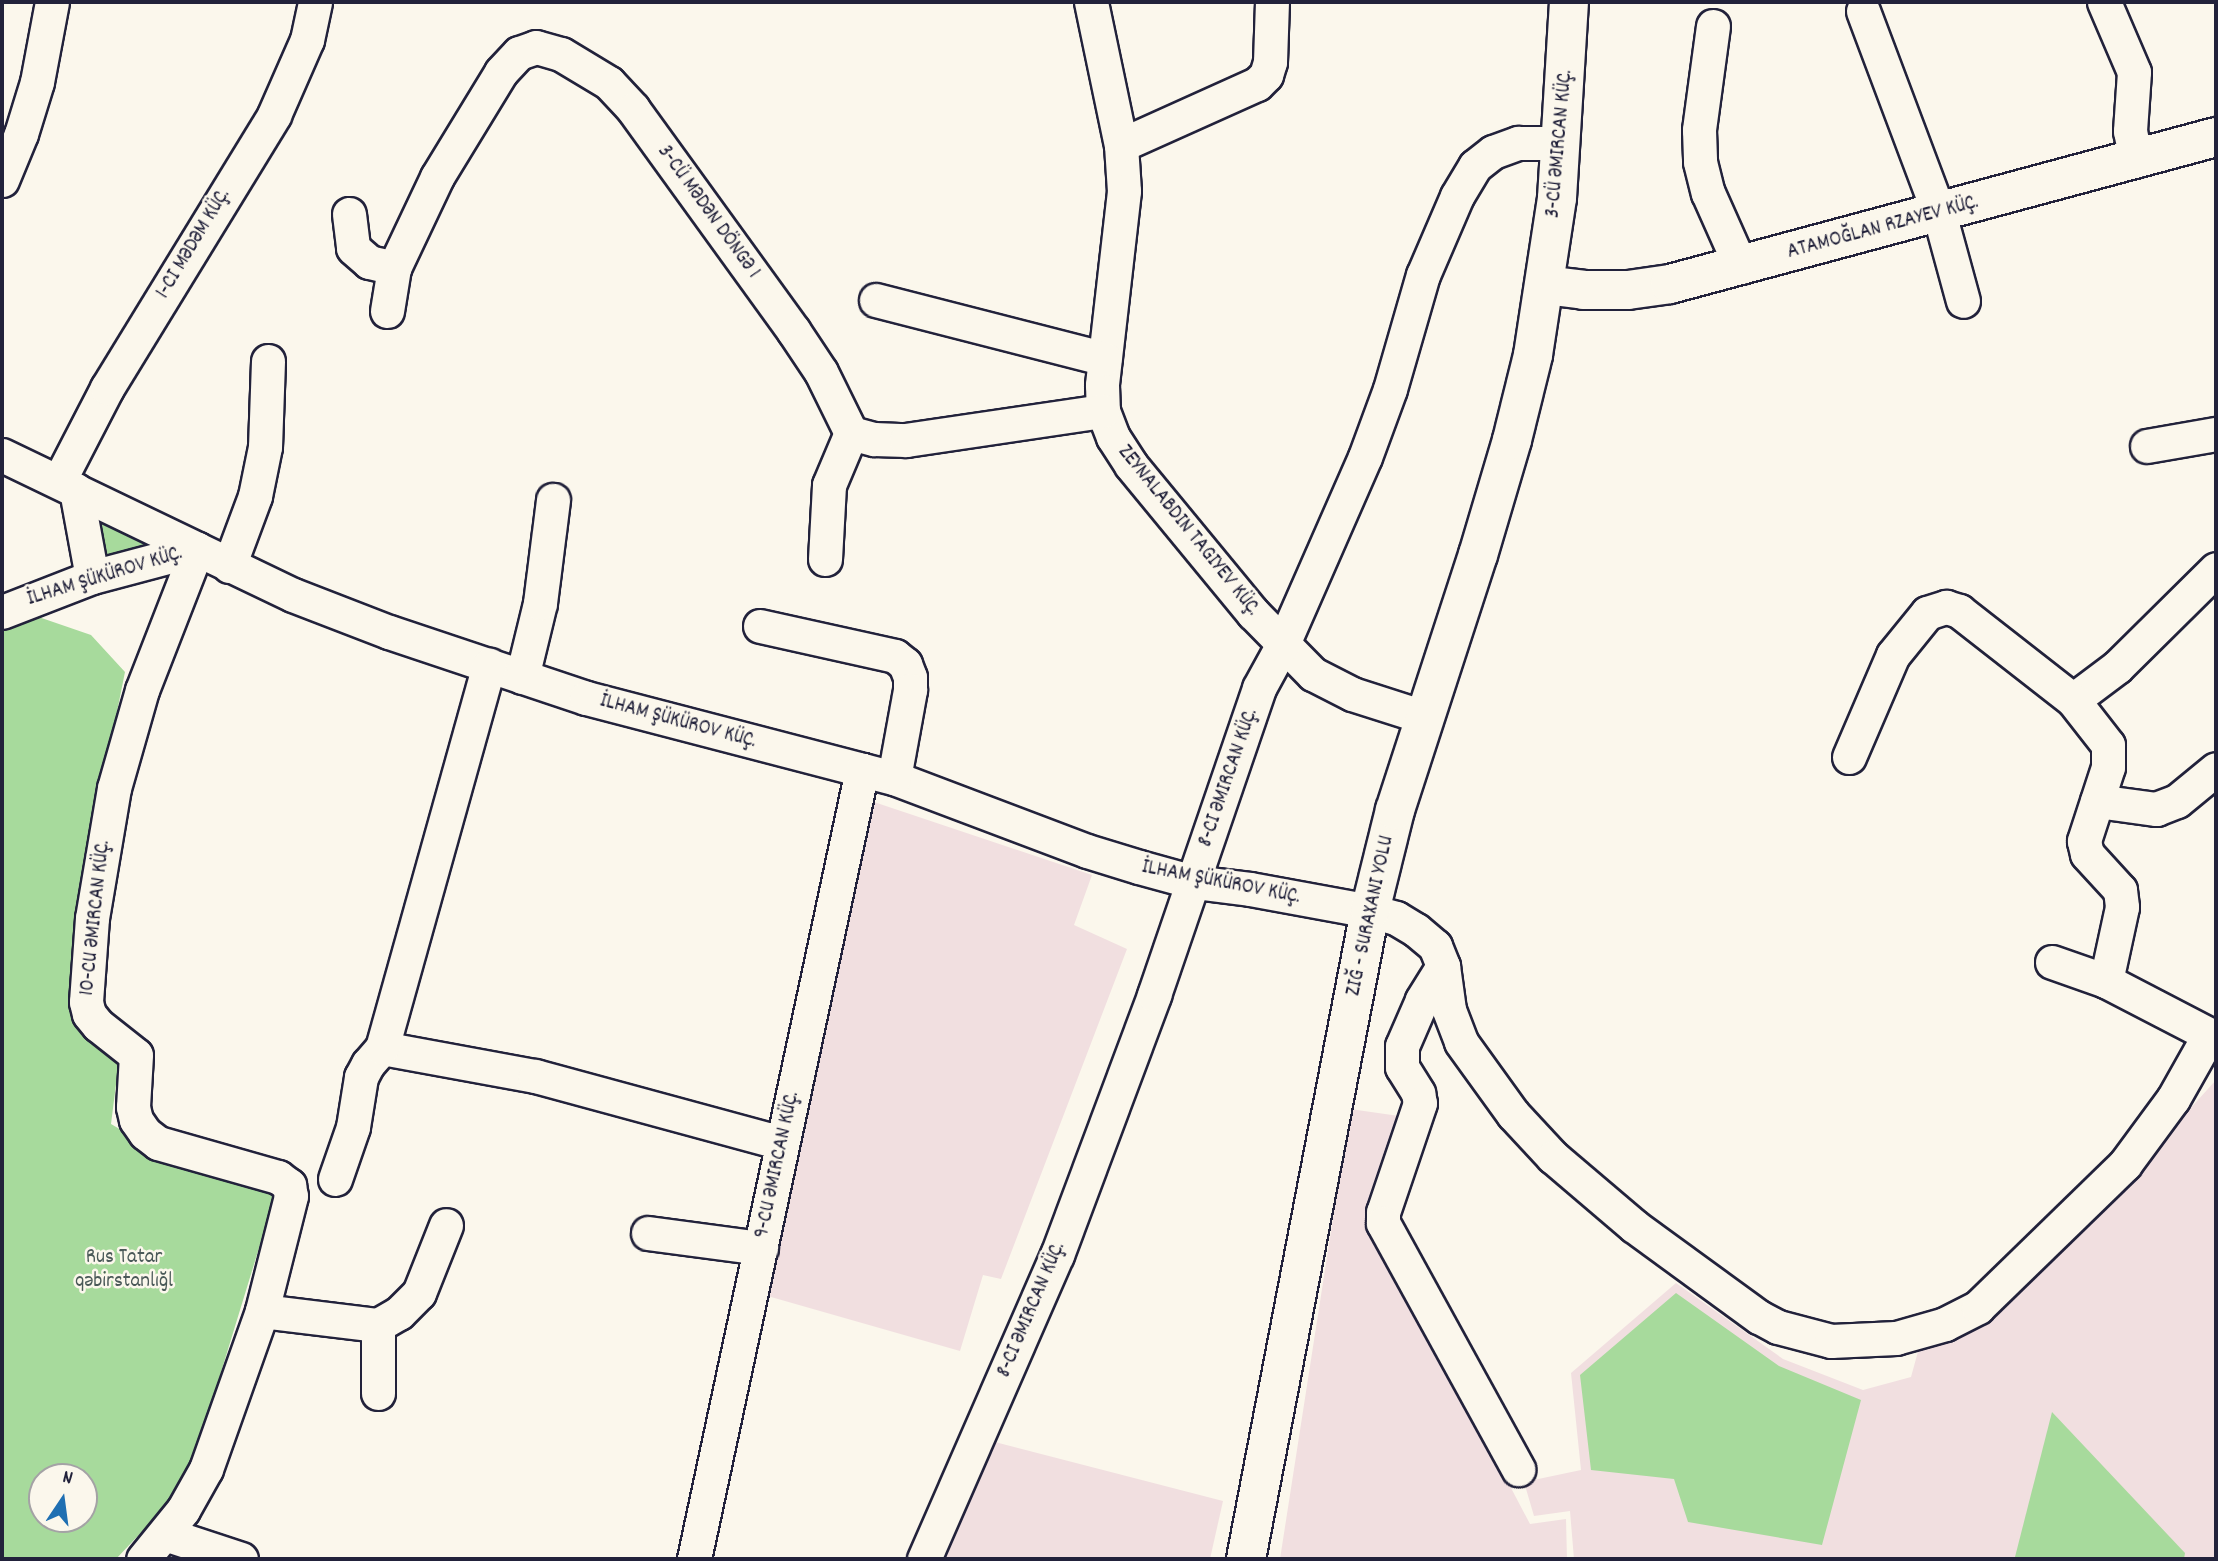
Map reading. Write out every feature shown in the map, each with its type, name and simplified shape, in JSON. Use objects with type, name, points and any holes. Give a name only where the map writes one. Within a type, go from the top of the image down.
[{"type":"main road","name":"3-CÜ ƏMIRCAN KÜÇ.","points":[[1246,1559],[1370,911],[1395,810],[1512,440],[1533,355],[1545,285],[1562,142],[1569,2]]},
{"type":"main road","name":"ATAMOĞLAN RZAYEV KÜÇ.","points":[[1545,285],[1583,290],[1628,290],[1670,284],[2216,137]]},
{"type":"street","points":[[2,180],[21,134],[37,82],[52,2]]},
{"type":"street","name":"1-CI MƏDƏM KÜÇ.","points":[[68,486],[107,388],[274,114],[307,40],[315,2]]},
{"type":"street","name":"ZEYNALABDIN TAGIYEV KÜÇ.","points":[[1091,2],[1121,145],[1124,191],[1105,359],[1103,411],[1113,437],[1131,465],[1282,646],[1313,674],[1342,689],[1424,717]]},
{"type":"street","points":[[1121,145],[1257,84],[1266,75],[1270,62],[1272,2]]},
{"type":"street","points":[[2104,2],[2134,72],[2130,131],[2136,160]]},
{"type":"street","points":[[1863,10],[1939,213],[1963,301]]},
{"type":"street","points":[[1713,26],[1699,130],[1700,162],[1708,193],[1741,267]]},
{"type":"street","name":"3-CÜ MƏDƏN DÖNGƏ 1","points":[[394,268],[437,177],[501,72],[519,54],[536,47],[561,54],[609,83],[633,109],[793,330],[821,372],[851,433]]},
{"type":"street","name":"8-CI ƏMIRCAN KÜÇ.","points":[[924,1559],[1057,1255],[1194,882],[1259,688],[1282,646],[1369,446],[1390,389],[1423,275],[1457,196],[1475,166],[1493,152],[1518,143],[1562,142]]},
{"type":"street","points":[[349,214],[353,248],[369,262],[394,268],[387,311]]},
{"type":"street","points":[[876,300],[1105,359]]},
{"type":"street","points":[[229,566],[255,496],[265,447],[268,361]]},
{"type":"street","points":[[825,559],[829,485],[851,433],[874,439],[906,440],[1103,411]]},
{"type":"street","points":[[2147,446],[2216,434]]},
{"type":"street","points":[[2,455],[197,549]]},
{"type":"street","points":[[68,486],[92,577]]},
{"type":"street","points":[[522,677],[540,603],[554,500]]},
{"type":"street","name":"İLHAM ŞÜKÜROV KÜÇ.","points":[[2,612],[92,577],[197,549],[229,566],[389,632],[586,698],[894,778],[1087,851],[1194,882],[1370,911],[1395,918],[1416,930],[1435,946],[1443,966]]},
{"type":"street","name":"10-CU ƏMIRCAN KÜÇ.","points":[[144,1559],[183,1510],[206,1469],[262,1311],[291,1196],[289,1185],[278,1177],[158,1143],[145,1133],[136,1120],[133,1107],[136,1055],[98,1025],[89,1014],[86,1002],[92,918],[114,788],[142,690],[197,549]]},
{"type":"street","points":[[2073,700],[2117,667],[2216,569]]},
{"type":"street","points":[[1849,757],[1893,655],[1927,613],[1946,607],[1959,611],[2073,700],[2108,745],[2108,767],[2084,841],[2087,854],[2120,890],[2122,907],[2106,981]]},
{"type":"street","points":[[760,626],[895,656],[905,664],[910,677],[910,690],[894,778]]},
{"type":"street","points":[[335,1179],[353,1127],[361,1077],[382,1048],[489,665]]},
{"type":"street","points":[[2097,801],[2156,809],[2177,801],[2216,769]]},
{"type":"street","name":"9-CU ƏMIRCAN KÜÇ.","points":[[694,1559],[862,770]]},
{"type":"street","points":[[1443,966],[1449,1010],[1461,1042],[1513,1114],[1553,1157],[1634,1226],[1759,1317],[1779,1327],[1831,1341],[1896,1338],[1945,1324],[1978,1307],[2125,1164],[2173,1099],[2212,1038],[2106,981],[2052,962]]},
{"type":"street","points":[[1443,966],[1422,1000],[1402,1046],[1402,1068],[1418,1093],[1420,1103],[1383,1212],[1383,1223],[1518,1469]]},
{"type":"street","points":[[382,1048],[535,1076],[782,1143]]},
{"type":"street","points":[[262,1311],[378,1325],[400,1312],[419,1293],[446,1225]]},
{"type":"street","points":[[648,1233],[761,1248]]},
{"type":"street","points":[[378,1325],[378,1393]]},
{"type":"street","points":[[165,1534],[241,1559]]},
{"type":"shaded area","points":[[871,801],[1092,875],[1074,925],[1127,949],[1001,1279],[983,1275],[960,1351],[764,1295]]},
{"type":"shaded area","points":[[2216,1080],[2216,1559],[1574,1559],[1570,1511],[1534,1516],[1524,1482],[1581,1470],[1571,1373],[1676,1283],[1783,1359],[1863,1390],[1911,1377],[1922,1337],[1994,1301],[2178,1122]]},
{"type":"shaded area","points":[[1350,1109],[1406,1117],[1370,1219],[1530,1524],[1566,1519],[1567,1559],[1280,1559]]},
{"type":"shaded area","points":[[991,1441],[1223,1501],[1210,1559],[942,1559]]},
{"type":"green space","points":[[96,511],[163,546],[103,560]]},
{"type":"green space","name":"Rus Tatar qəbirstanlığl","points":[[27,613],[91,635],[125,672],[84,875],[77,1014],[120,1053],[111,1124],[157,1151],[278,1186],[195,1457],[166,1506],[116,1559],[2,1559],[2,626]]},
{"type":"green space","points":[[1676,1293],[1779,1366],[1861,1400],[1822,1545],[1688,1522],[1674,1479],[1591,1470],[1580,1375]]},
{"type":"green space","points":[[2052,1412],[2185,1553],[2184,1559],[2015,1557]]}]
